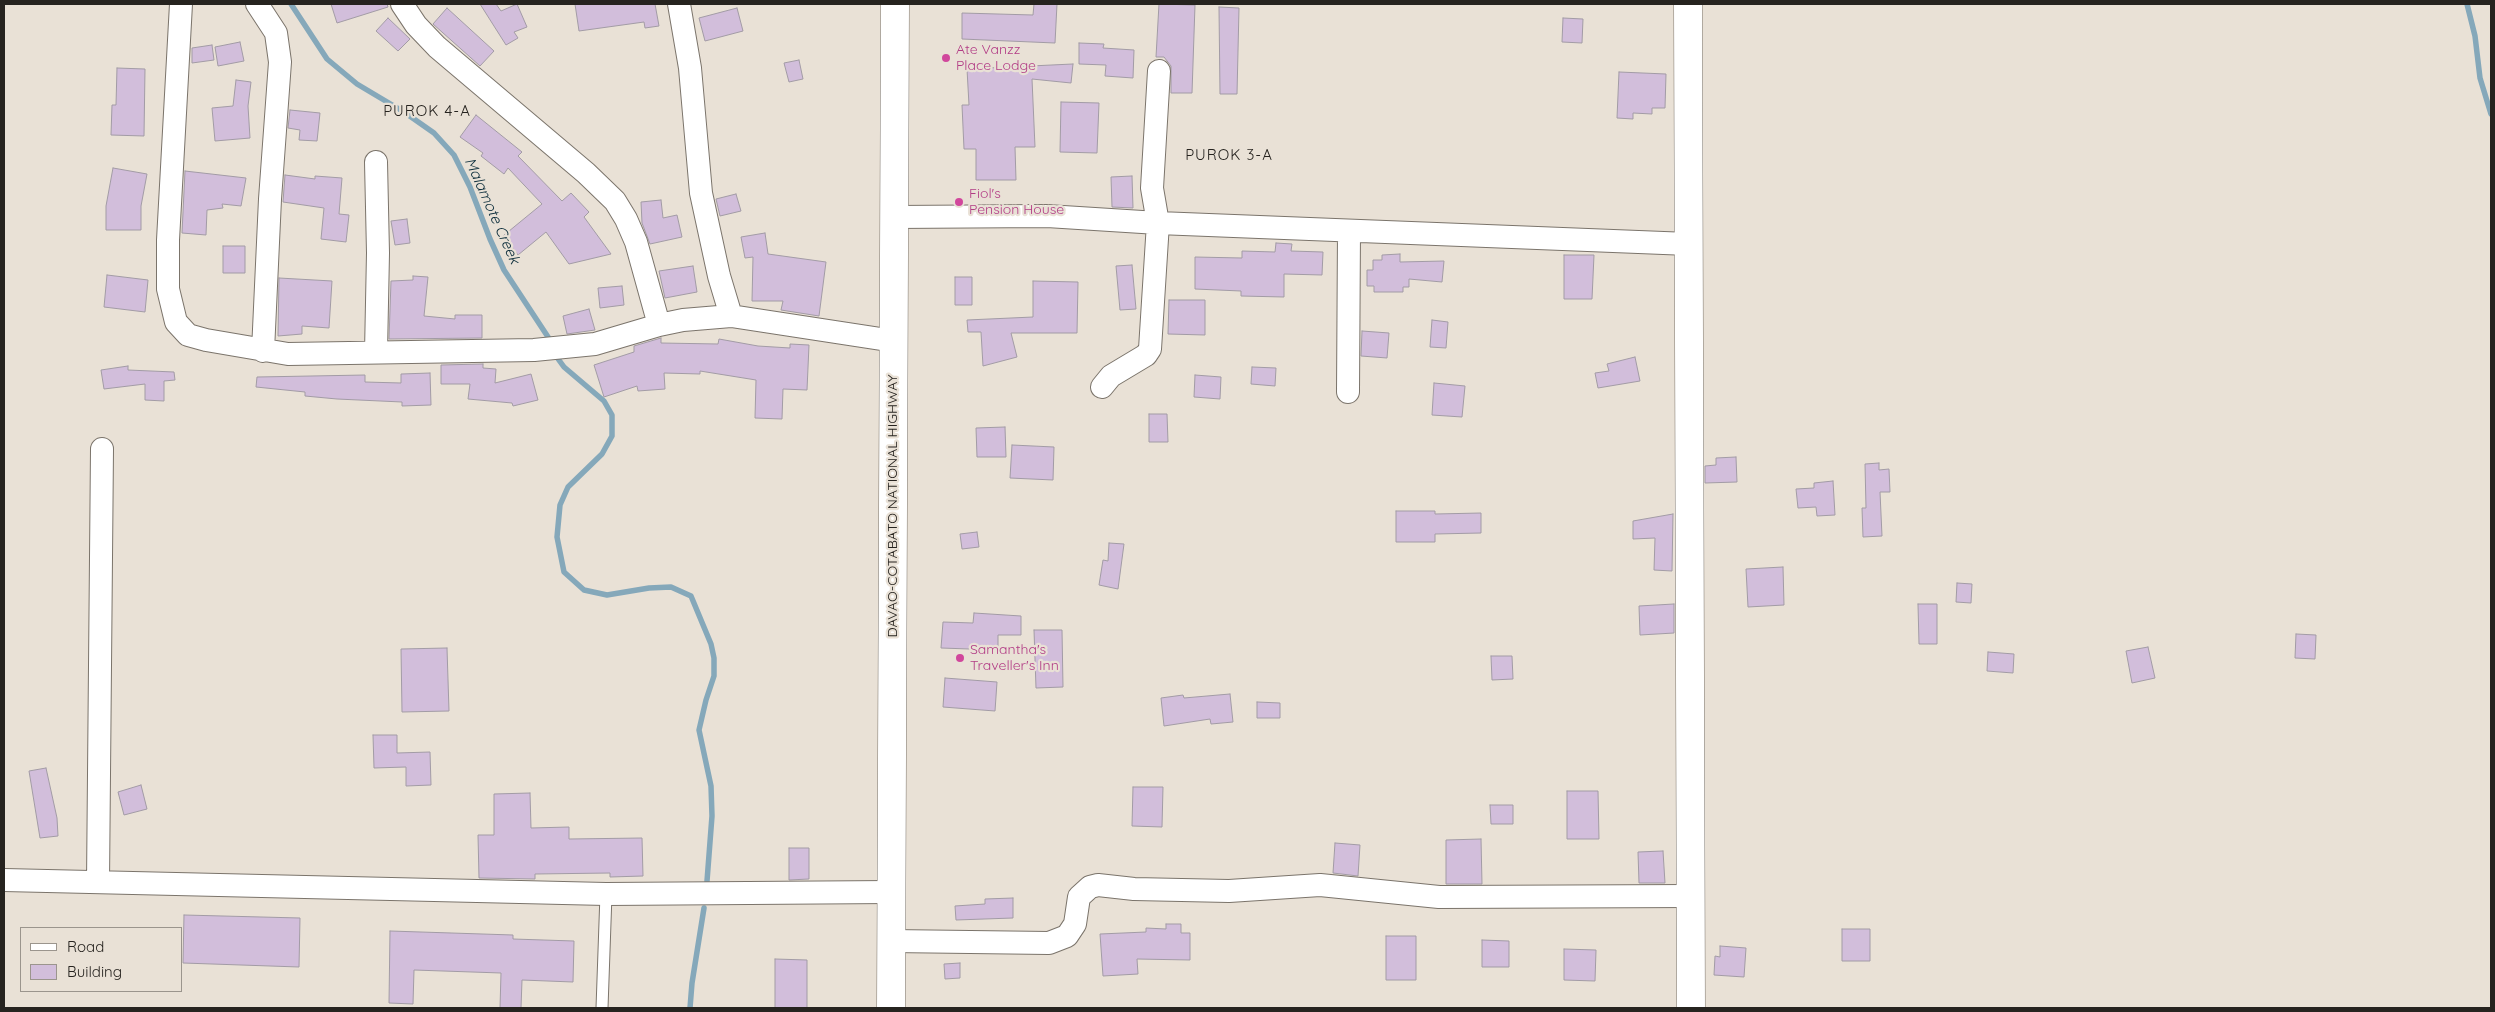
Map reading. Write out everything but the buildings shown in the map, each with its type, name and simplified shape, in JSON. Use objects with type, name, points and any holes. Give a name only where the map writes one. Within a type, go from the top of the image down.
[{"type":"main road","name":"DAVAO-COTABATO NATIONAL HIGHWAY","points":[[891,1008],[895,4]]},
{"type":"main road","points":[[1688,4],[1691,1008]]},
{"type":"street","points":[[181,4],[168,240],[168,289],[171,308],[176,322],[188,335],[263,351],[288,354],[549,348],[595,344],[683,320],[731,316],[894,341]]},
{"type":"street","points":[[257,4],[276,33],[280,62],[268,228],[263,351]]},
{"type":"street","points":[[402,4],[416,25],[438,47],[560,150],[615,201],[626,219],[636,242],[659,325]]},
{"type":"street","points":[[679,4],[690,68],[701,192],[719,276],[731,316]]},
{"type":"street","points":[[1102,386],[1111,376],[1146,355],[1150,349],[1158,223],[1152,188],[1159,71]]},
{"type":"street","points":[[376,162],[378,225],[376,352]]},
{"type":"street","points":[[894,217],[1047,216],[1349,232],[1689,244]]},
{"type":"street","points":[[1348,392],[1349,232]]},
{"type":"street","points":[[98,882],[102,449]]},
{"type":"street","points":[[4,880],[606,894],[891,892]]},
{"type":"street","points":[[891,941],[1049,943],[1068,936],[1075,924],[1080,897],[1090,887],[1098,885],[1134,889],[1229,891],[1320,885],[1439,897],[1692,896]]},
{"type":"lane","points":[[602,1008],[606,894]]},
{"type":"waterway","name":"Malamote Creek","points":[[291,4],[327,59],[357,84],[404,112],[434,133],[454,155],[470,187],[504,270],[550,340]]},
{"type":"waterway","points":[[2467,4],[2475,36],[2480,78],[2491,114]]},
{"type":"waterway","name":"Malamote Creek","points":[[556,356],[564,367],[604,401],[612,415],[612,436],[602,454],[568,487],[560,505],[557,537],[564,572],[584,590],[607,595],[649,588],[671,587],[691,596],[711,644],[714,658],[714,676],[699,730],[711,786],[712,816],[707,881]]},
{"type":"waterway","name":"Malamote Creek","points":[[690,1008],[704,908]]},
{"type":"place","name":"Ate Vanzz Place Lodge","points":[[946,58]]},
{"type":"place","name":"Fiol's Pension House","points":[[959,202]]},
{"type":"place","name":"Samantha's Traveller's Inn","points":[[960,658]]},
{"type":"district","name":"PUROK 4-A","points":[[427,111]]},
{"type":"district","name":"PUROK 3-A","points":[[1229,155]]}]
